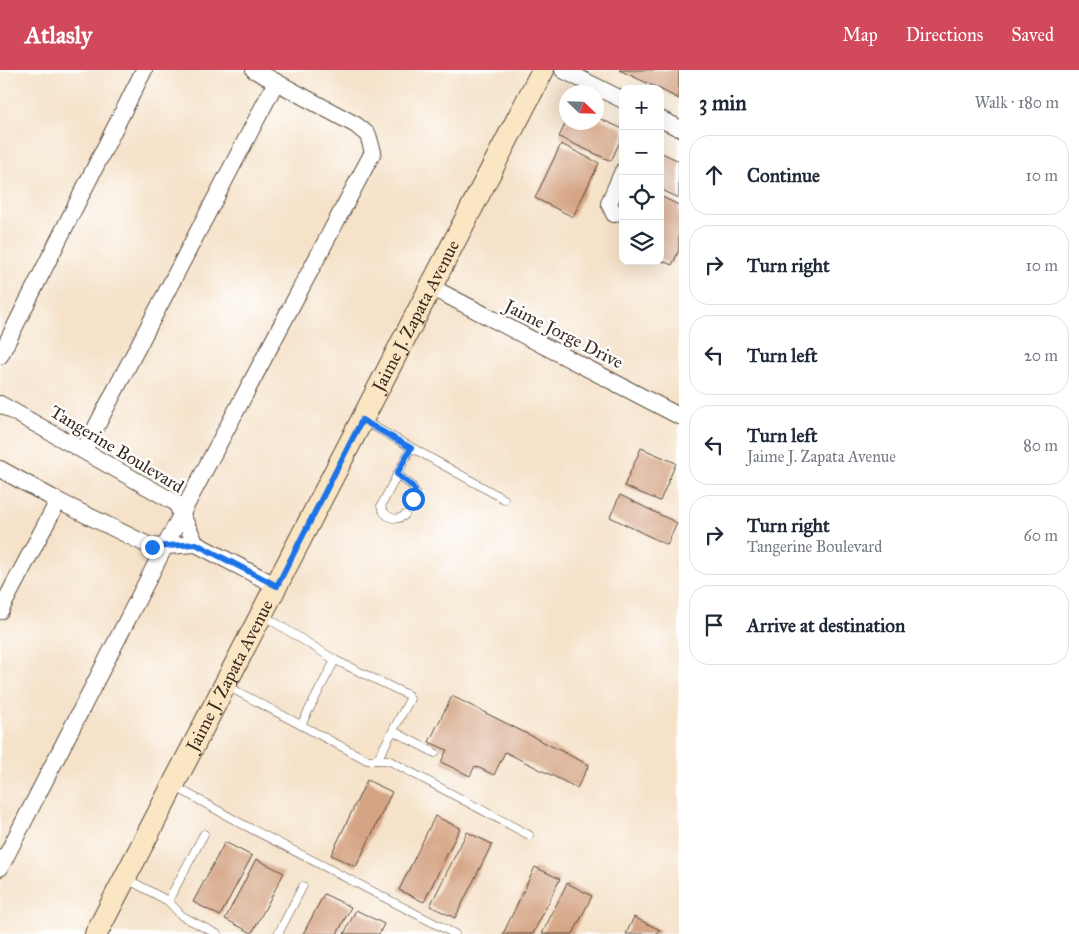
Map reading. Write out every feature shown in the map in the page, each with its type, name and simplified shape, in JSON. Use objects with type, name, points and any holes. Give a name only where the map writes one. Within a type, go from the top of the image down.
[{"type":"street","points":[[0,356],[144,70]]},
{"type":"street","points":[[0,868],[164,547],[373,152],[368,135],[356,125],[254,70]]},
{"type":"street","name":"Jaime J. Zapata Avenue","points":[[96,934],[543,70]]},
{"type":"street","points":[[563,70],[619,98]]},
{"type":"street","points":[[84,450],[276,82]]},
{"type":"street","points":[[664,121],[679,128]]},
{"type":"street","points":[[614,214],[609,203],[621,175]]},
{"type":"street","name":"Jaime Jorge Drive","points":[[431,288],[679,416]]},
{"type":"street","name":"Tangerine Boulevard","points":[[2,410],[84,450],[176,503],[196,544]]},
{"type":"street","points":[[0,469],[58,501],[152,547],[196,544],[277,586]]},
{"type":"street","points":[[0,611],[58,501]]},
{"type":"lane","points":[[362,420],[504,499]]},
{"type":"lane","points":[[405,515],[402,518],[395,519],[388,517],[381,506],[411,448]]},
{"type":"lane","points":[[397,474],[415,490],[413,499]]},
{"type":"lane","points":[[262,614],[335,660],[408,695],[410,699],[377,760]]},
{"type":"lane","points":[[301,725],[335,660]]},
{"type":"lane","points":[[225,685],[367,760],[388,760],[529,835]]},
{"type":"lane","points":[[393,731],[435,753]]},
{"type":"lane","points":[[173,785],[242,824],[455,934]]},
{"type":"lane","points":[[168,900],[204,834]]},
{"type":"lane","points":[[125,878],[168,900],[182,916],[217,934]]},
{"type":"lane","points":[[278,934],[303,886]]},
{"type":"building","points":[[619,70],[679,70],[679,99],[664,91],[664,85],[651,85]]},
{"type":"building","points":[[604,121],[619,127],[619,144],[611,161],[559,137],[562,130],[604,130]]},
{"type":"building","points":[[561,144],[599,163],[573,217],[535,198]]},
{"type":"building","points":[[664,154],[679,161],[679,198],[664,191]]},
{"type":"building","points":[[664,198],[679,205],[679,250],[672,265],[664,262]]},
{"type":"building","points":[[641,448],[676,463],[660,501],[624,486]]},
{"type":"building","points":[[620,495],[677,523],[667,545],[610,517]]},
{"type":"building","points":[[452,696],[589,765],[577,788],[505,752],[494,775],[475,766],[470,776],[441,762],[447,750],[429,742]]},
{"type":"building","points":[[367,780],[392,792],[356,867],[331,855]]},
{"type":"building","points":[[435,816],[460,828],[424,902],[399,890]]},
{"type":"building","points":[[467,832],[492,844],[455,918],[430,906]]},
{"type":"building","points":[[225,842],[252,856],[220,916],[193,902]]},
{"type":"building","points":[[256,859],[284,873],[252,933],[225,919]]},
{"type":"building","points":[[535,867],[560,879],[533,934],[503,934]]},
{"type":"building","points":[[567,883],[592,896],[573,934],[542,934]]},
{"type":"building","points":[[324,894],[351,907],[337,934],[303,934]]},
{"type":"building","points":[[356,910],[384,924],[379,934],[344,934]]},
{"type":"building","points":[[634,917],[660,930],[658,934],[626,934]]},
{"type":"route","points":[[152,547],[196,544],[277,586],[362,420],[411,448],[397,474],[415,490],[413,499]]}]
